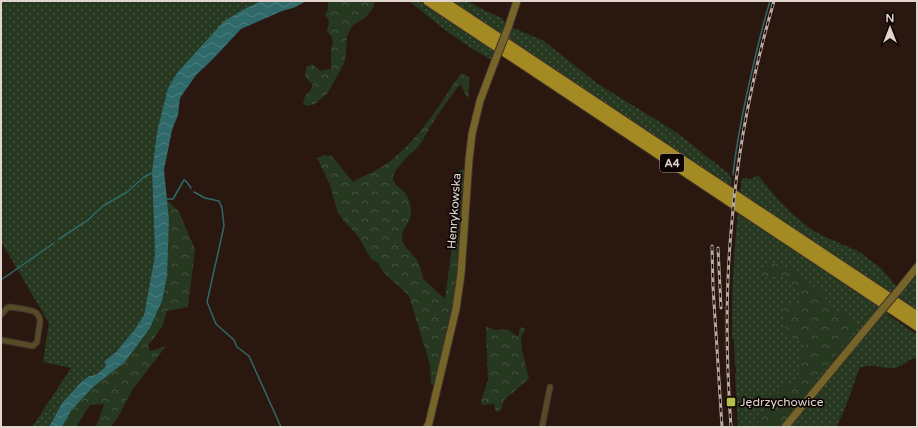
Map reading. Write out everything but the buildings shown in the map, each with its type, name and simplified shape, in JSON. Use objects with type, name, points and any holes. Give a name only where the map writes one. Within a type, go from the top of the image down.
[{"type":"highway","name":"A4","points":[[428,1],[917,326]]},
{"type":"highway","name":"A4","points":[[443,1],[917,316]]},
{"type":"main road","name":"Henrykowska","points":[[427,427],[456,309],[461,274],[472,134],[480,102],[517,1]]},
{"type":"main road","points":[[785,427],[917,267]]},
{"type":"street","points":[[1,315],[9,307],[33,311],[40,320],[37,342],[34,346],[1,340]]},
{"type":"street","points":[[542,427],[550,388]]},
{"type":"green space","points":[[1,1],[263,1],[248,7],[177,73],[152,172],[155,255],[144,315],[135,329],[116,352],[104,360],[106,366],[96,375],[89,376],[81,382],[62,403],[49,427],[32,427],[71,368],[43,362],[49,323],[3,245],[1,245]]},
{"type":"green space","points":[[328,1],[375,1],[373,8],[366,17],[353,25],[347,36],[344,64],[327,94],[315,104],[307,106],[303,103],[305,96],[313,85],[305,76],[306,67],[312,64],[321,71],[331,69],[331,49],[333,42],[331,36],[327,32],[329,21],[325,15],[328,9]]},
{"type":"green space","points":[[409,1],[421,1],[495,50],[492,60],[459,40]]},
{"type":"green space","points":[[451,1],[467,1],[502,18],[505,23],[501,34]]},
{"type":"green space","points":[[511,27],[544,41],[598,84],[676,132],[728,173],[732,180],[731,187],[507,39]]},
{"type":"green space","points":[[461,73],[470,78],[468,99],[460,84],[437,116],[420,145],[396,170],[393,178],[396,184],[406,194],[411,207],[411,215],[402,235],[403,243],[418,262],[423,279],[445,299],[454,231],[459,170],[465,169],[457,289],[436,386],[431,384],[430,365],[409,296],[383,272],[378,263],[371,259],[358,236],[338,213],[330,185],[317,158],[324,155],[331,155],[353,182],[380,168],[405,148],[423,128]]},
{"type":"green space","points":[[758,175],[790,212],[811,229],[823,236],[858,251],[881,268],[896,286],[891,293],[740,193],[742,178],[750,179]]},
{"type":"green space","points":[[167,201],[178,210],[195,249],[188,307],[167,311],[162,327],[148,346],[150,351],[166,346],[133,389],[111,427],[96,427],[104,404],[90,405],[76,427],[62,427],[71,411],[93,387],[125,362],[150,328],[162,301],[169,220]]},
{"type":"green space","points":[[738,212],[880,307],[781,427],[738,427],[735,374],[736,368],[734,339],[732,339],[732,307]]},
{"type":"green space","points":[[776,261],[826,295],[825,302],[860,325],[778,427],[755,427],[775,394],[785,385],[795,382],[801,356],[806,344],[786,333],[782,305],[800,306],[799,293],[782,277],[774,276],[760,279],[762,269]]},
{"type":"green space","points":[[917,272],[917,311],[896,297]]},
{"type":"green space","points":[[886,310],[889,315],[917,335],[917,358],[910,359],[894,368],[867,366],[859,369],[846,406],[836,427],[789,427]]},
{"type":"green space","points":[[486,327],[496,330],[507,329],[518,337],[520,327],[526,329],[521,337],[522,350],[529,379],[504,400],[501,410],[496,412],[494,404],[482,405],[481,400],[488,381]]},
{"type":"water","points":[[263,1],[307,1],[241,29],[196,75],[180,98],[178,115],[172,130],[164,170],[169,220],[167,276],[162,301],[150,328],[125,362],[93,387],[71,411],[62,427],[49,427],[62,403],[81,382],[89,376],[96,375],[106,366],[104,361],[116,352],[135,329],[144,315],[155,255],[152,172],[157,132],[168,88],[177,73],[224,21],[248,7]]},
{"type":"waterway","points":[[733,175],[737,144],[746,98],[770,1]]},
{"type":"waterway","points":[[59,239],[88,220],[103,206],[127,192],[144,177],[154,172]]},
{"type":"waterway","points":[[167,199],[173,199],[184,180],[191,188]]},
{"type":"waterway","points":[[194,192],[205,198],[219,201],[222,208],[224,226],[207,302],[216,324],[234,340],[237,347],[249,356],[281,427]]},
{"type":"waterway","points":[[1,280],[54,243]]},
{"type":"railway","points":[[731,427],[727,350],[727,298],[735,193],[747,110],[759,55],[774,1]]},
{"type":"railway","points":[[712,246],[713,287],[722,427]]},
{"type":"railway","points":[[718,248],[721,308]]},
{"type":"place","name":"Jędrzychowice","points":[[731,402]]}]
